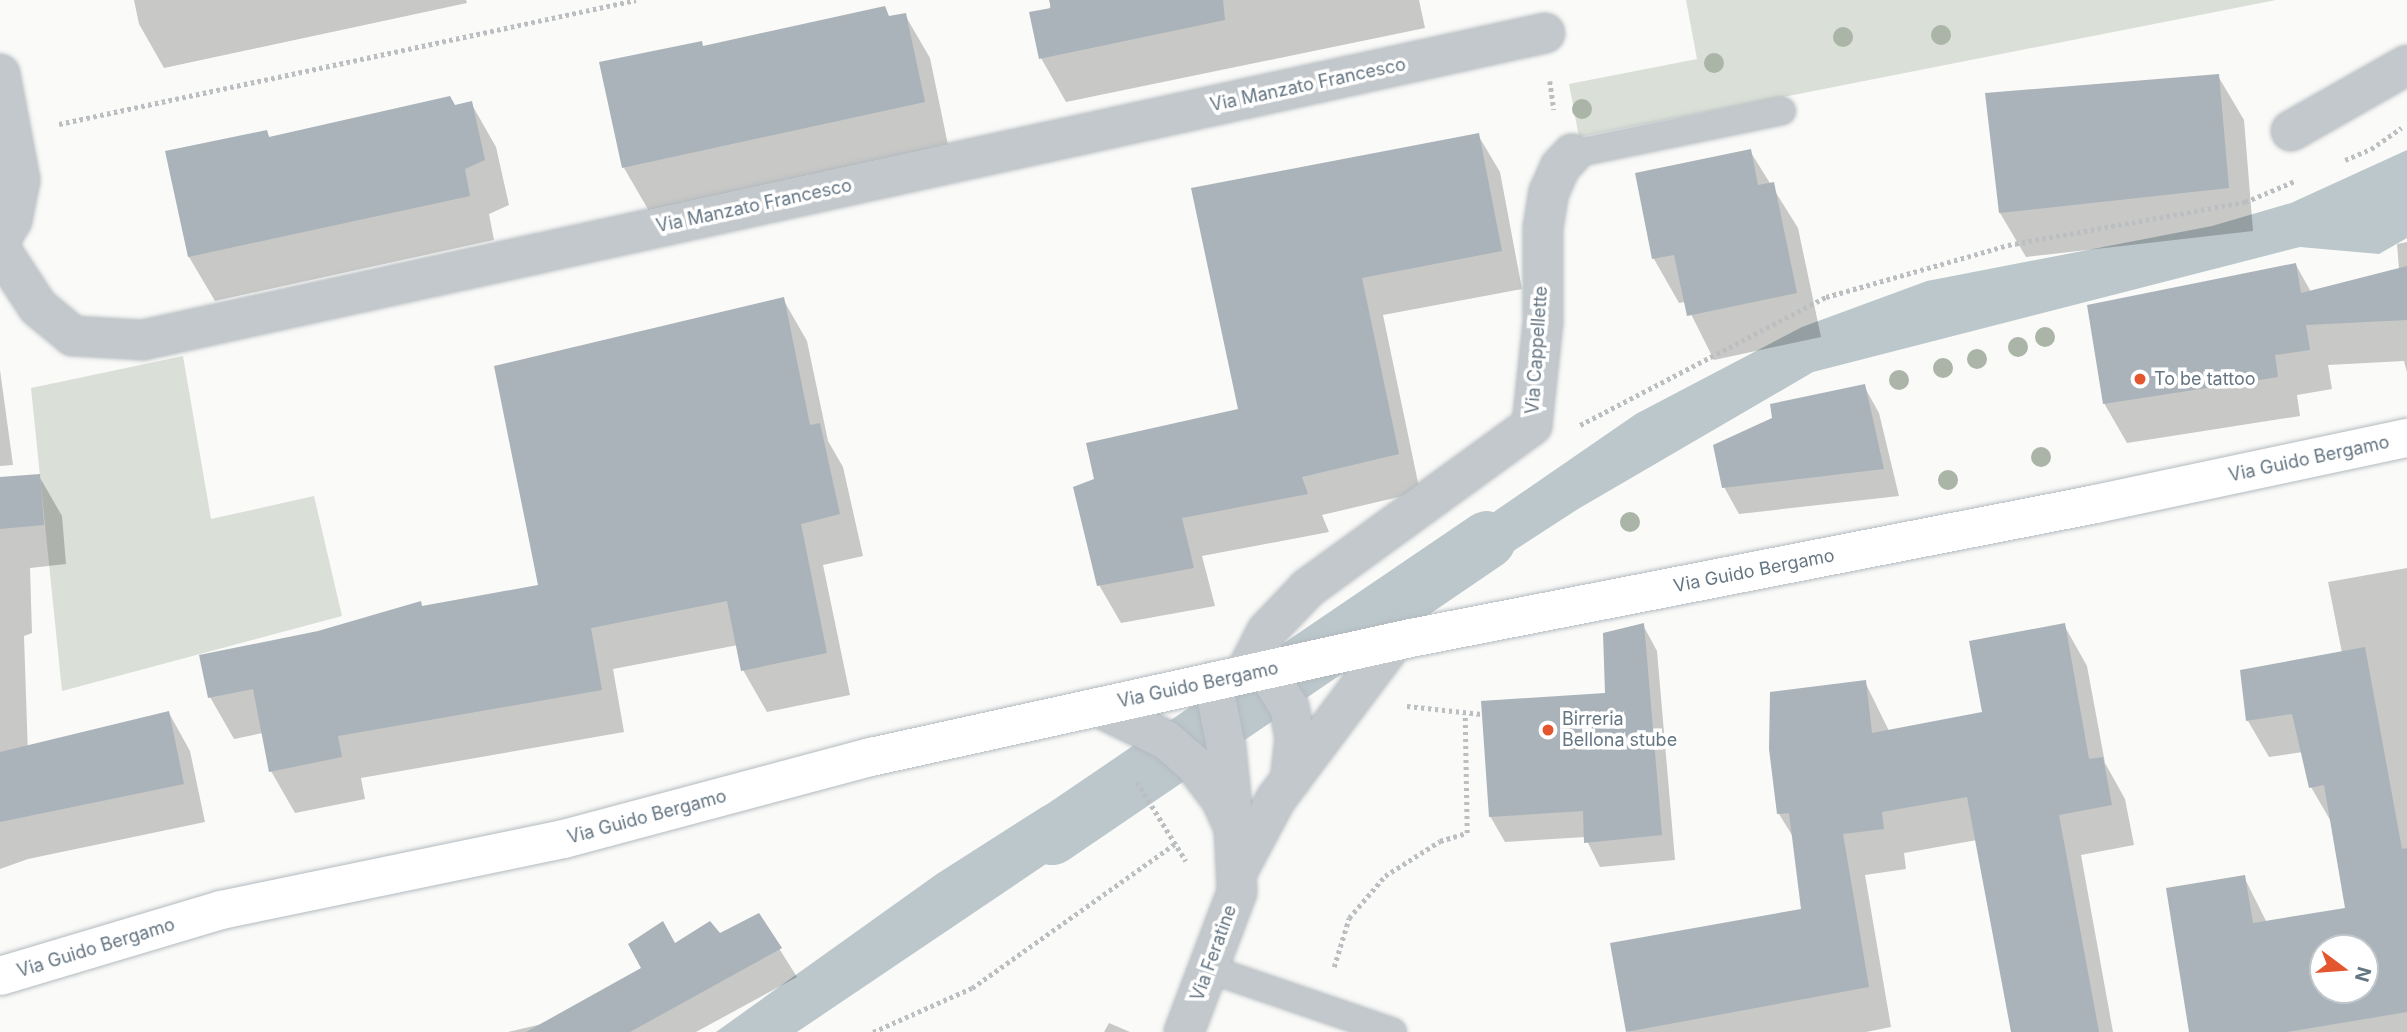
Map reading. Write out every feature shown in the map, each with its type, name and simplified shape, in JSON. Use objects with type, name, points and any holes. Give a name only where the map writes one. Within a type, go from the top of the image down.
[{"type":"main road","name":"Via Guido Bergamo","points":[[0,976],[221,911],[564,839],[870,757],[1394,641],[2407,438]]},
{"type":"street","name":"Via Manzato Francesco","points":[[0,249],[38,307],[74,336],[143,340],[1545,33]]},
{"type":"street","points":[[2291,131],[2407,65]]},
{"type":"street","points":[[0,74],[20,180],[12,220],[0,240]]},
{"type":"street","name":"Via Cappellette","points":[[1241,675],[1267,631],[1308,588],[1532,425],[1543,322],[1543,228],[1549,192],[1560,167],[1573,154]]},
{"type":"street","points":[[1237,872],[1290,780],[1394,641]]},
{"type":"street","points":[[1237,872],[1226,747],[1241,675],[1289,707],[1295,738],[1290,780]]},
{"type":"street","points":[[1098,707],[1166,740],[1194,764],[1221,799],[1234,828]]},
{"type":"street","name":"Via Feratine","points":[[1184,1032],[1237,892],[1237,872]]},
{"type":"lane","name":"Via Cappellette","points":[[1573,154],[1782,111]]},
{"type":"lane","points":[[1209,969],[1393,1032]]},
{"type":"path","points":[[12,135],[636,0]]},
{"type":"path","points":[[2333,165],[2371,149],[2407,124]]},
{"type":"path","points":[[1532,425],[1555,437],[1826,297],[2008,245],[2245,202],[2308,176]]},
{"type":"path","points":[[1403,706],[1482,714]]},
{"type":"path","points":[[1322,1009],[1349,918],[1385,876],[1440,841],[1467,833],[1465,714]]},
{"type":"path","points":[[873,1032],[972,988],[1175,844]]},
{"type":"shaded area","points":[[1686,0],[2276,0],[1579,137],[1569,84],[1697,59]]},
{"type":"shaded area","points":[[2407,150],[2407,238],[2379,254],[2300,247],[1813,372],[1578,509],[1435,602],[1411,569],[1636,414],[1802,327],[1927,281],[2212,226],[2291,203]]},
{"type":"shaded area","points":[[183,356],[211,519],[314,496],[342,616],[62,691],[31,388]]},
{"type":"shaded area","points":[[1102,776],[1129,808],[797,1032],[716,1032],[937,874],[1042,807]]},
{"type":"building","points":[[1049,0],[1223,0],[1225,20],[1039,59],[1029,12],[1051,8]]},
{"type":"building","points":[[885,6],[889,16],[906,13],[925,102],[622,168],[599,62],[702,41],[703,46]]},
{"type":"building","points":[[2219,74],[2229,188],[1999,213],[1985,93]]},
{"type":"building","points":[[450,96],[455,105],[472,101],[485,160],[465,169],[470,196],[188,257],[165,151],[267,130],[269,137]]},
{"type":"building","points":[[1479,133],[1502,251],[1362,278],[1399,454],[1302,477],[1308,494],[1182,518],[1194,568],[1097,586],[1073,487],[1094,479],[1086,443],[1238,409],[1191,188]]},
{"type":"building","points":[[1751,149],[1758,185],[1774,182],[1797,293],[1687,316],[1674,255],[1652,259],[1635,173]]},
{"type":"building","points":[[2296,263],[2301,293],[2407,266],[2407,320],[2306,325],[2310,350],[2275,355],[2278,377],[2103,404],[2087,305]]},
{"type":"building","points":[[784,297],[810,425],[820,423],[840,514],[801,524],[827,653],[741,671],[727,601],[591,628],[602,690],[338,736],[342,757],[269,772],[253,689],[208,698],[199,655],[318,631],[421,601],[422,606],[538,585],[494,366]]},
{"type":"building","points":[[1865,384],[1884,469],[1722,488],[1713,445],[1772,418],[1770,404]]},
{"type":"building","points":[[40,474],[44,525],[0,529],[0,477]]},
{"type":"building","points":[[1644,623],[1662,835],[1584,843],[1583,811],[1489,817],[1481,701],[1605,693],[1603,633]]},
{"type":"building","points":[[2065,623],[2089,759],[2103,757],[2112,805],[2059,815],[2099,1032],[2011,1032],[1967,797],[1882,812],[1884,829],[1843,834],[1869,987],[1626,1032],[1610,943],[1801,909],[1789,813],[1777,814],[1769,749],[1770,692],[1866,680],[1872,733],[1982,712],[1969,641]]},
{"type":"building","points":[[2365,647],[2402,849],[2407,848],[2407,1012],[2287,1032],[2189,1032],[2166,888],[2245,875],[2253,923],[2345,908],[2324,785],[2309,788],[2292,714],[2246,721],[2240,670]]},
{"type":"building","points":[[169,711],[184,784],[0,822],[0,752]]},
{"type":"building","points":[[759,913],[782,948],[630,1032],[526,1032],[641,968],[628,944],[663,921],[675,943],[710,921],[720,933]]},
{"type":"waterway","points":[[1052,836],[1487,540]]},
{"type":"place","name":"To be tattoo","points":[[2140,379]]},
{"type":"place","name":"Birreria Bellona stube","points":[[1548,730]]}]
